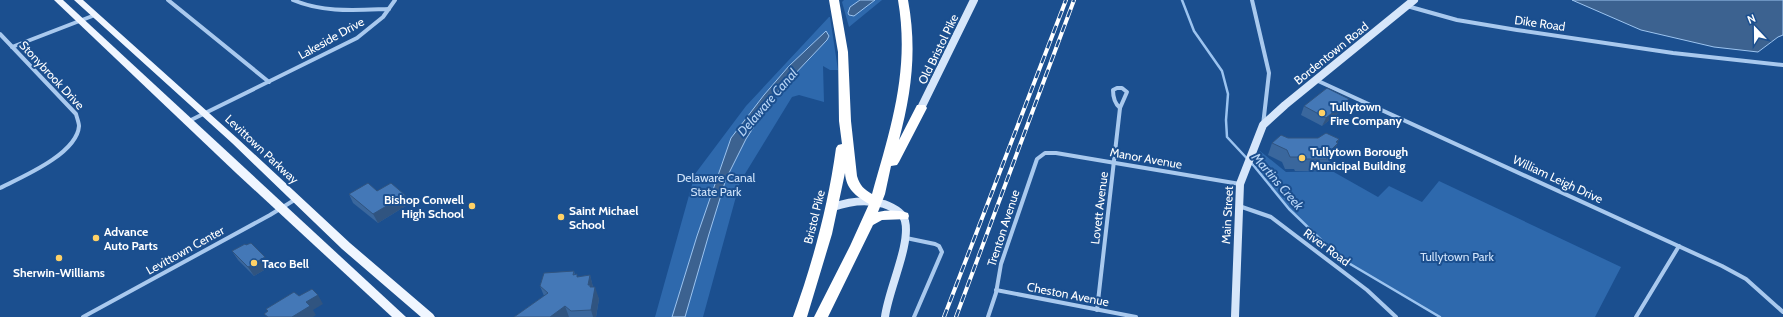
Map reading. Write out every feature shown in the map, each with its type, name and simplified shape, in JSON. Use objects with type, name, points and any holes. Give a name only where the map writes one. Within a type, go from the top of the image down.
[{"type":"highway","points":[[834,0],[843,52],[845,121],[852,181],[860,193],[876,202]]},
{"type":"highway","points":[[821,317],[876,202],[896,130],[906,81],[908,37],[903,0]]},
{"type":"highway","points":[[881,186],[921,108]]},
{"type":"highway","name":"Bristol Pike","points":[[800,317],[818,265],[833,207],[840,168],[845,121]]},
{"type":"highway","points":[[864,227],[869,222],[881,216],[903,216]]},
{"type":"main road","points":[[58,0],[400,317]]},
{"type":"main road","name":"Levittown Parkway","points":[[78,0],[297,198],[346,246],[397,288],[429,317]]},
{"type":"street","points":[[168,0],[269,82]]},
{"type":"street","points":[[293,0],[304,5],[324,8],[389,9]]},
{"type":"street","name":"Lakeside Drive","points":[[189,121],[357,38],[373,26],[389,9],[395,0]]},
{"type":"street","name":"Old Bristol Pike","points":[[921,108],[974,0]]},
{"type":"street","name":"Main Street","points":[[1235,317],[1240,184],[1263,125],[1269,73],[1252,0]]},
{"type":"street","name":"Bordentown Road","points":[[1263,125],[1414,0]]},
{"type":"street","name":"Dike Road","points":[[1406,6],[1457,20],[1673,52],[1783,65]]},
{"type":"street","points":[[12,47],[95,15]]},
{"type":"street","name":"Stonybrook Drive","points":[[0,34],[76,114],[79,125],[76,136],[58,156],[36,170],[0,188]]},
{"type":"street","name":"William Leigh Drive","points":[[1316,80],[1738,274],[1783,312]]},
{"type":"street","name":"Lovett Avenue","points":[[1097,310],[1120,108],[1127,92],[1122,88],[1117,88],[1113,90],[1113,97],[1116,104],[1120,108]]},
{"type":"street","name":"Manor Avenue","points":[[1048,152],[1240,184]]},
{"type":"street","name":"Trenton Avenue","points":[[988,317],[996,290],[1001,264],[1037,159],[1041,154],[1048,152]]},
{"type":"street","name":"Levittown Center","points":[[83,317],[270,215],[280,207],[297,198]]},
{"type":"street","points":[[833,207],[853,201],[876,202],[895,209],[903,216],[906,226],[906,238],[890,287],[885,317]]},
{"type":"street","name":"River Road","points":[[1238,206],[1254,210],[1270,217],[1368,290],[1396,317]]},
{"type":"street","points":[[906,238],[935,244],[939,246],[942,252],[914,317]]},
{"type":"street","points":[[1636,317],[1679,246]]},
{"type":"street","name":"Cheston Avenue","points":[[996,290],[1136,317]]},
{"type":"green space","points":[[844,0],[882,0],[849,27],[842,2]]},
{"type":"green space","name":"Delaware Canal State Park","points":[[829,17],[838,70],[830,70],[823,66],[824,102],[799,95],[792,97],[740,182],[703,317],[655,317],[695,174],[746,106]]},
{"type":"green space","name":"Tullytown Park","points":[[1260,151],[1286,172],[1332,171],[1378,197],[1389,186],[1422,202],[1439,181],[1621,267],[1595,317],[1440,317],[1340,258],[1289,209],[1254,166]]},
{"type":"water","points":[[860,0],[875,0],[854,16],[849,15],[848,13],[850,7]]},
{"type":"water","points":[[1572,0],[1783,0],[1783,35],[1758,52],[1714,47],[1641,30]]},
{"type":"water","name":"Delaware Canal","points":[[826,31],[829,36],[827,40],[773,97],[746,139],[726,179],[685,317],[672,317],[697,236],[731,138],[764,95],[789,66]]},
{"type":"building","points":[[1327,88],[1349,99],[1326,118],[1304,106]]},
{"type":"building","points":[[1326,133],[1339,139],[1336,142],[1338,143],[1331,150],[1333,154],[1328,154],[1329,156],[1326,156],[1327,159],[1299,159],[1298,157],[1290,157],[1287,150],[1272,143],[1281,135],[1288,138],[1318,138]]},
{"type":"building","points":[[368,183],[377,191],[391,183],[405,195],[373,214],[349,194]]},
{"type":"building","points":[[251,243],[265,257],[248,267],[232,251],[245,244]]},
{"type":"building","points":[[574,271],[573,275],[577,274],[577,277],[590,275],[588,285],[590,285],[590,287],[595,287],[591,310],[571,311],[565,306],[550,317],[514,317],[548,293],[540,286],[544,273]]},
{"type":"building","points":[[312,289],[318,295],[306,302],[310,306],[292,317],[268,317],[264,314],[268,311],[266,309],[294,292],[299,296]]},
{"type":"waterway","name":"Martins Creek","points":[[1182,0],[1194,31],[1222,71],[1228,94],[1226,120],[1227,137],[1254,166],[1289,209],[1340,258],[1440,317]]},
{"type":"railway","points":[[944,317],[1066,0]]},
{"type":"railway","points":[[956,317],[1074,0]]},
{"type":"place","name":"Tullytown Fire Company","points":[[1322,113]]},
{"type":"place","name":"Tullytown Borough Municipal Building","points":[[1302,158]]},
{"type":"place","name":"Bishop Conwell High School","points":[[472,206]]},
{"type":"place","name":"Saint Michael School","points":[[561,217]]},
{"type":"place","name":"Advance Auto Parts","points":[[96,238]]},
{"type":"place","name":"Sherwin-Williams","points":[[59,258]]},
{"type":"place","name":"Taco Bell","points":[[254,263]]}]
